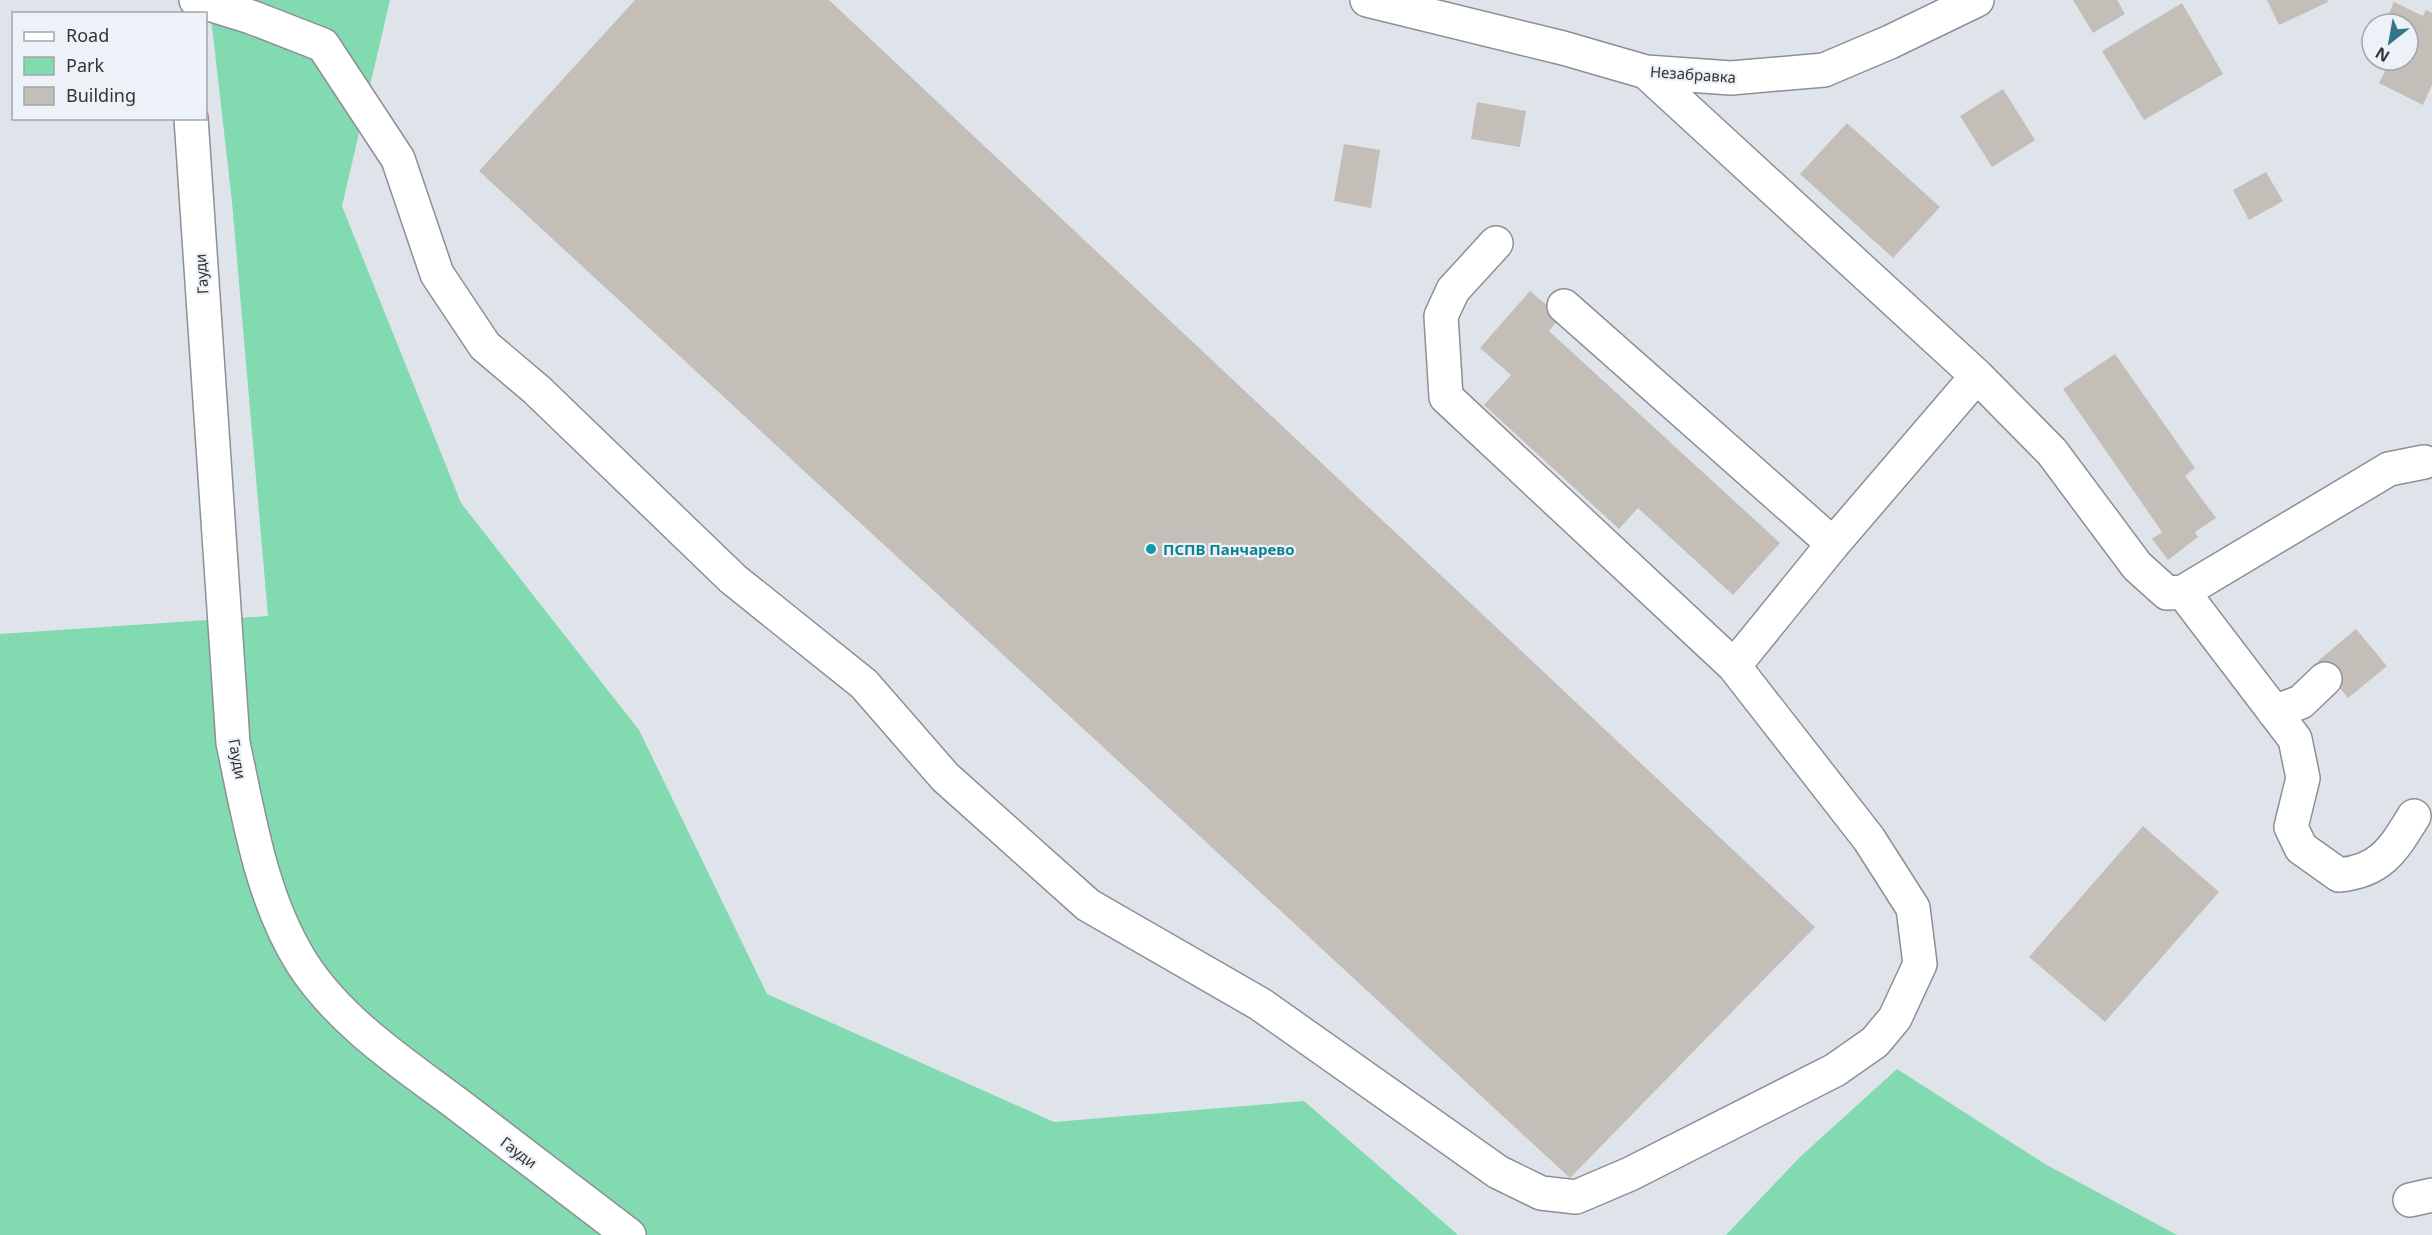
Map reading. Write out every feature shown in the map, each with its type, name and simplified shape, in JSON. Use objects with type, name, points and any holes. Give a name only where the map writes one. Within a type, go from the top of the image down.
[{"type":"street","points":[[196,0],[252,17],[323,45],[398,159],[437,274],[485,346],[537,390],[733,579],[864,684],[945,777],[1088,905],[1260,1004],[1498,1172],[1541,1193],[1576,1197],[1630,1174],[1835,1070],[1875,1042],[1895,1018],[1920,964],[1913,908],[1869,839],[1734,666],[1446,397],[1441,316],[1453,290],[1496,243]]},
{"type":"street","name":"Незабравка","points":[[1386,2],[1646,72],[1731,78],[1824,70],[1890,42],[1977,0]]},
{"type":"street","points":[[1646,72],[1977,376],[2052,452],[2137,566],[2167,593],[2183,592],[2389,469],[2424,462]]},
{"type":"street","name":"Гауди","points":[[191,120],[233,743],[254,843],[274,904],[302,963],[340,1009],[390,1053],[629,1235]]},
{"type":"street","points":[[1564,306],[1833,544]]},
{"type":"street","points":[[1734,666],[1833,544],[1977,376]]},
{"type":"street","points":[[2183,592],[2295,740],[2303,778],[2291,827],[2301,848],[2339,875],[2357,873],[2381,862],[2414,816]]},
{"type":"street","points":[[2274,712],[2301,702],[2325,679]]},
{"type":"green space","points":[[209,0],[390,0],[342,206],[461,503],[639,730],[767,994],[1054,1122],[1304,1101],[1458,1235],[0,1235],[0,634],[268,616],[232,202]]},
{"type":"green space","points":[[1897,1069],[2045,1164],[2177,1235],[1726,1235],[1800,1157]]},
{"type":"building","name":"ПСПВ Панчарево","points":[[635,0],[829,0],[1815,927],[1570,1178],[479,171]]},
{"type":"building","points":[[2073,0],[2117,0],[2125,14],[2093,33]]},
{"type":"building","points":[[2267,0],[2327,0],[2328,2],[2279,25]]},
{"type":"building","points":[[2394,2],[2415,12],[2389,12]]},
{"type":"building","points":[[2182,3],[2223,74],[2144,120],[2102,51]]},
{"type":"building","points":[[2426,10],[2432,13],[2432,85],[2423,105],[2379,83],[2384,72],[2420,72],[2420,15],[2423,16]]},
{"type":"building","points":[[2003,89],[2035,140],[1992,167],[1960,116]]},
{"type":"building","points":[[1477,102],[1526,111],[1520,147],[1471,139]]},
{"type":"building","points":[[1847,123],[1940,207],[1893,258],[1800,174]]},
{"type":"building","points":[[1344,144],[1380,150],[1371,208],[1334,201]]},
{"type":"building","points":[[2266,172],[2283,201],[2249,220],[2233,190]]},
{"type":"building","points":[[1530,291],[1561,317],[1549,331],[1780,543],[1733,595],[1638,508],[1619,529],[1484,405],[1511,375],[1480,348]]},
{"type":"building","points":[[2115,354],[2195,468],[2185,476],[2216,518],[2195,532],[2198,537],[2168,560],[2152,539],[2162,532],[2063,389]]},
{"type":"building","points":[[2356,629],[2387,666],[2348,698],[2318,661]]},
{"type":"building","points":[[2143,826],[2219,892],[2105,1022],[2029,957]]},
{"type":"place","name":"ПСПВ Панчарево","points":[[1151,549]]}]
